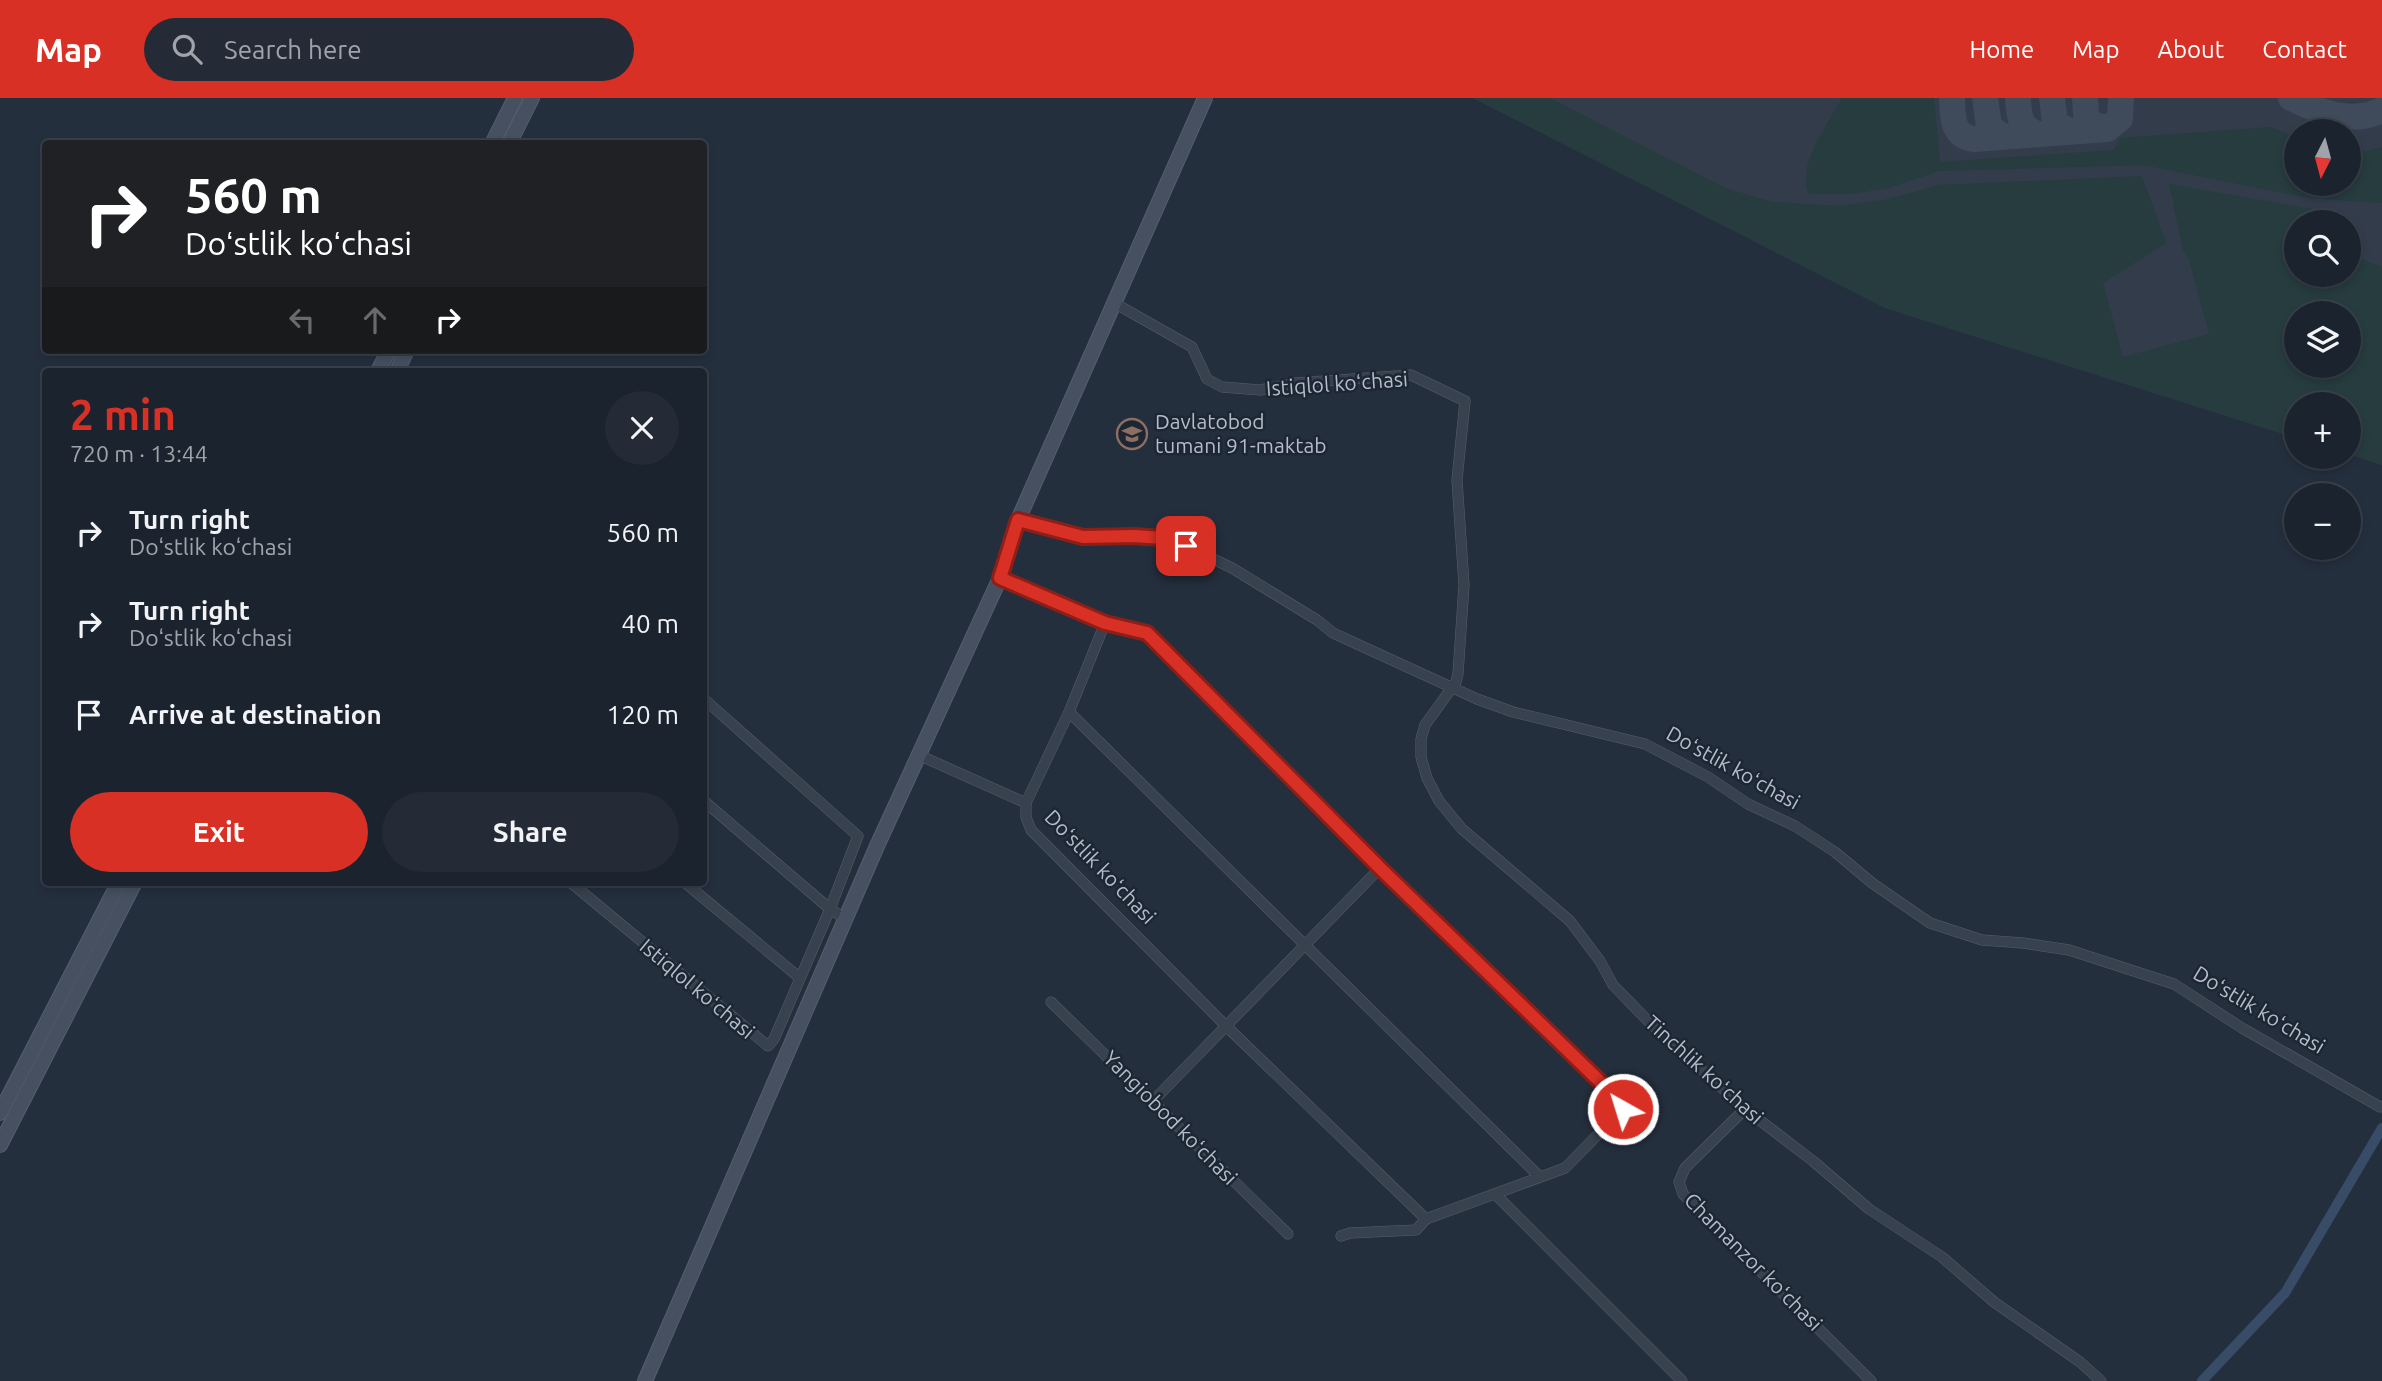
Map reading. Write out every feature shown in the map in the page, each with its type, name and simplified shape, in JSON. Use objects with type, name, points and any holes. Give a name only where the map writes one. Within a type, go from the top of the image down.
[{"type":"street","points":[[494,140],[515,98]]},
{"type":"street","points":[[511,140],[532,98]]},
{"type":"street","points":[[645,1381],[846,919],[1000,578],[1018,520],[1205,98]]},
{"type":"street","name":"Istiqlol koʻchasi","points":[[1116,304],[1192,347],[1207,379],[1222,387],[1239,391],[1260,390],[1296,383],[1411,375],[1465,401],[1457,506],[1464,599],[1458,674],[1452,688]]},
{"type":"street","name":"Doʻstlik koʻchasi","points":[[1018,520],[1083,537],[1162,538],[1186,546],[1233,568],[1317,620],[1333,633],[1452,688],[1513,712],[1654,747],[1709,777],[1748,804],[1795,826],[1836,852],[1872,883],[1930,923],[1982,940],[2069,950],[2174,984],[2242,1028],[2380,1107]]},
{"type":"street","points":[[1000,578],[1105,623],[1147,633],[1380,868],[1623,1105],[1620,1114],[1565,1168],[1426,1219],[1416,1230],[1350,1233],[1341,1236]]},
{"type":"street","points":[[1026,803],[1069,712],[1105,623]]},
{"type":"street","name":"Tinchlik koʻchasi","points":[[1452,688],[1425,725],[1421,739],[1421,757],[1427,778],[1439,801],[1462,829],[1570,921],[1600,961],[1613,985],[1651,1024],[1745,1109],[1813,1161],[1869,1209],[1942,1257],[1994,1302],[2080,1362],[2101,1381]]},
{"type":"street","name":"Istiqlol koʻchasi","points":[[575,886],[763,1045],[768,1046],[774,1039],[858,836],[707,702]]},
{"type":"street","points":[[1069,712],[1540,1177]]},
{"type":"street","name":"Doʻstlik koʻchasi","points":[[921,756],[1026,803],[1026,817],[1031,830],[1226,1026],[1426,1219]]},
{"type":"street","points":[[707,804],[830,909],[846,919]]},
{"type":"street","points":[[1154,1100],[1380,868]]},
{"type":"street","points":[[0,1113],[117,886]]},
{"type":"street","points":[[0,1145],[133,886]]},
{"type":"street","points":[[689,886],[800,978]]},
{"type":"street","name":"Yangiobod koʻchasi","points":[[1051,1002],[1288,1234]]},
{"type":"street","name":"Chamanzor koʻchasi","points":[[1745,1109],[1685,1168],[1679,1182],[1683,1194],[1871,1381]]},
{"type":"street","points":[[1496,1195],[1682,1381]]},
{"type":"shaded area","points":[[1473,98],[2382,98],[2382,465],[2361,458],[2361,392],[2284,392],[2284,434],[1885,308]]},
{"type":"green space","points":[[1473,98],[1550,98],[1725,188],[1772,202],[1840,206],[1884,200],[1939,185],[2142,176],[2166,243],[2103,283],[2123,357],[2209,334],[2189,260],[2183,250],[2169,184],[2319,210],[2284,210],[2284,287],[2361,287],[2361,259],[2382,267],[2382,465],[2361,458],[2361,392],[2284,392],[2284,434],[1885,308]]},
{"type":"green space","points":[[1842,98],[1934,98],[1940,162],[2114,150],[2120,138],[2271,127],[2284,133],[2284,193],[2144,165],[1939,171],[1889,188],[1852,194],[1809,194],[1807,170],[1822,132]]},
{"type":"green space","points":[[2382,147],[2382,203],[2298,196],[2361,196],[2361,151]]},
{"type":"waterway","points":[[2202,1381],[2285,1293],[2382,1128]]},
{"type":"taxiway","points":[[1952,98],[1953,119],[1957,130],[1974,139],[2107,129],[2120,119],[2121,98]]},
{"type":"taxiway","points":[[1985,98],[1989,126],[2002,137]]},
{"type":"taxiway","points":[[2018,98],[2024,124],[2038,134]]},
{"type":"taxiway","points":[[2052,98],[2055,123],[2069,131]]},
{"type":"taxiway","points":[[2085,98],[2086,115],[2090,123],[2107,129]]},
{"type":"taxiway","points":[[2291,98],[2335,115],[2358,116],[2382,110]]},
{"type":"place","name":"Davlatobod tumani 91-maktab","points":[[1132,434]]},
{"type":"route","points":[[1186,546],[1162,538],[1083,537],[1018,520],[1000,578],[1105,623],[1147,633],[1380,868],[1621,1102],[1623,1109]]}]
